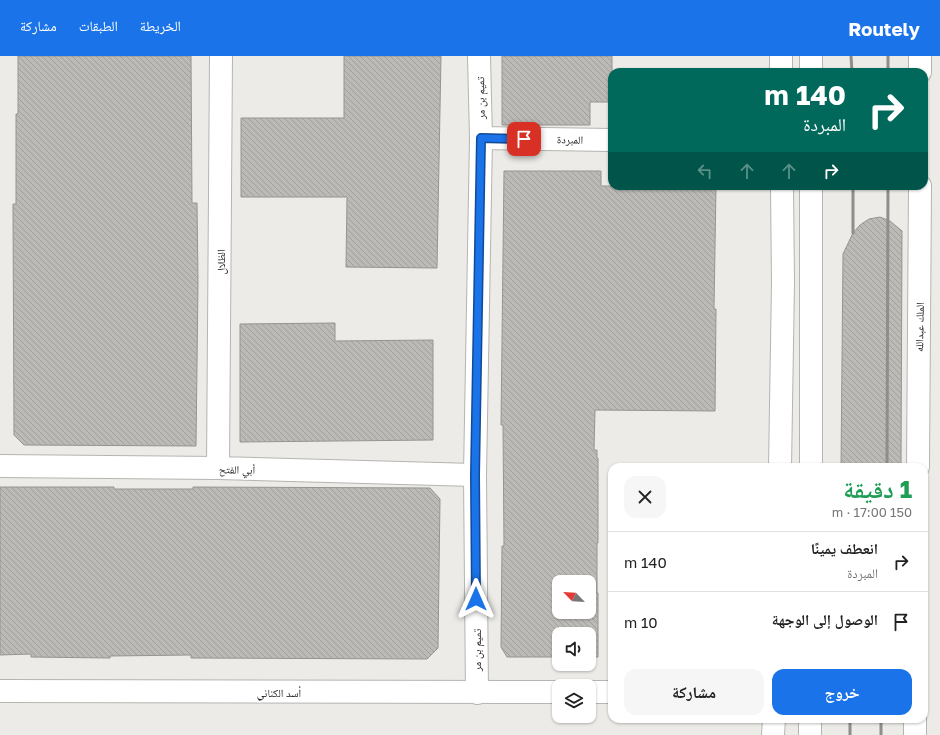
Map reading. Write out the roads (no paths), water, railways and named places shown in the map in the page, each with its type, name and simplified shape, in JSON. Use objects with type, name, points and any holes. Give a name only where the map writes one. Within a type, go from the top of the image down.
[{"type":"main road","name":"الظلال","points":[[218,468],[221,56]]},
{"type":"main road","name":"تميم بن مر","points":[[477,692],[475,475],[481,138],[479,56]]},
{"type":"main road","points":[[781,56],[781,68]]},
{"type":"main road","points":[[811,56],[811,68]]},
{"type":"main road","points":[[920,56],[920,68]]},
{"type":"main road","name":"المبردة","points":[[481,138],[608,140]]},
{"type":"main road","points":[[780,463],[783,283],[782,190]]},
{"type":"main road","points":[[811,190],[811,463]]},
{"type":"main road","name":"الملك عبدالله","points":[[918,463],[920,190]]},
{"type":"main road","points":[[783,283],[792,463]]},
{"type":"main road","name":"أبي الفتح","points":[[0,466],[218,468],[475,475]]},
{"type":"main road","name":"أسد الكناني","points":[[0,691],[552,692]]},
{"type":"main road","points":[[596,692],[608,692]]},
{"type":"main road","points":[[773,735],[774,723]]},
{"type":"main road","points":[[805,723],[805,735]]},
{"type":"main road","points":[[810,723],[810,735]]},
{"type":"main road","points":[[915,723],[915,735]]},
{"type":"railway","points":[[851,56],[852,68]]},
{"type":"railway","points":[[888,56],[888,68]]},
{"type":"railway","points":[[853,190],[853,233]]},
{"type":"railway","points":[[887,463],[888,190]]},
{"type":"railway","points":[[850,723],[850,735]]},
{"type":"railway","points":[[881,723],[881,735]]}]
